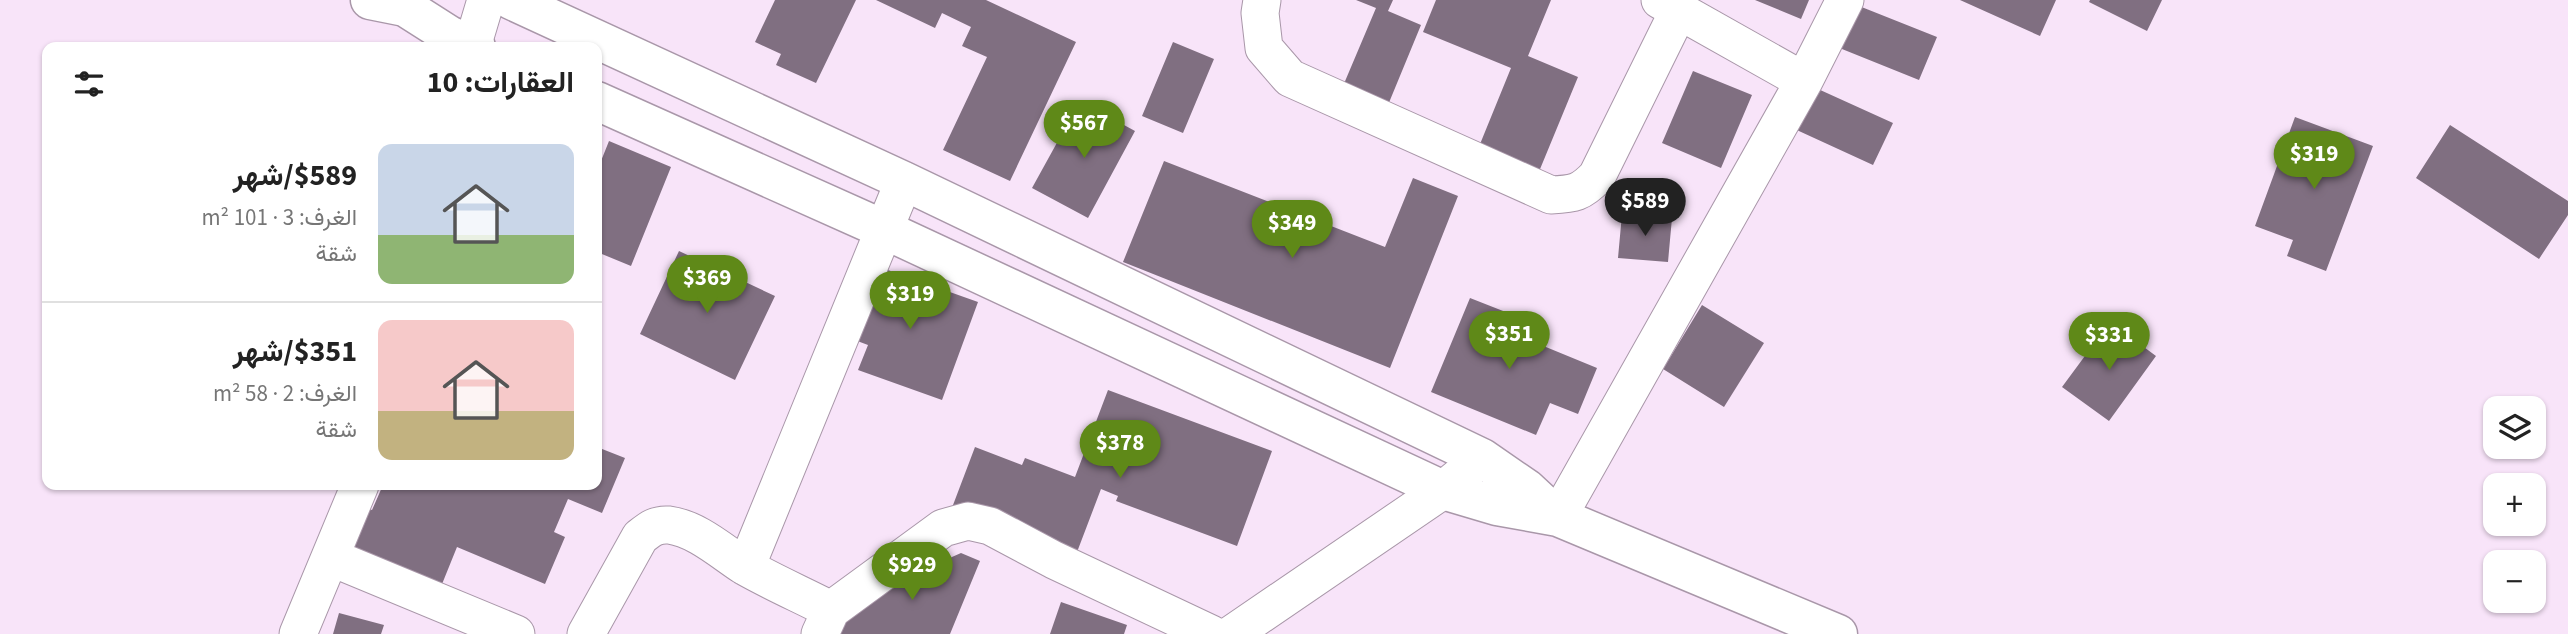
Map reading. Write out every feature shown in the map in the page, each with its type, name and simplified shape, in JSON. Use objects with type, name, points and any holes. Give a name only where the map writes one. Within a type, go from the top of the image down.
[{"type":"street","points":[[475,42],[486,0]]},
{"type":"street","points":[[511,0],[904,181],[1482,458],[1527,489],[1558,517]]},
{"type":"street","points":[[1262,0],[1260,13],[1264,48],[1290,78],[1550,195],[1571,194],[1584,189],[1597,176],[1669,5],[1804,82]]},
{"type":"street","points":[[1558,517],[1804,82],[1845,0]]},
{"type":"street","points":[[399,2],[464,42]]},
{"type":"street","points":[[602,103],[883,229],[1443,490],[1497,506],[1558,517],[1838,634]]},
{"type":"street","points":[[746,567],[904,181]]},
{"type":"street","points":[[1232,634],[1443,490],[1482,458]]},
{"type":"street","points":[[298,634],[358,490]]},
{"type":"street","points":[[586,634],[640,537],[653,526],[679,527],[706,540],[825,622],[943,528],[968,521],[989,526],[1054,560],[1211,634]]},
{"type":"street","points":[[330,557],[516,634]]},
{"type":"building","points":[[775,0],[856,0],[816,83],[776,65],[781,54],[755,42]]},
{"type":"building","points":[[876,0],[986,0],[1076,42],[1010,181],[943,150],[987,57],[962,46],[971,27],[942,13],[935,28]]},
{"type":"building","points":[[1356,0],[1393,0],[1388,11],[1421,25],[1388,105],[1343,86],[1376,8]]},
{"type":"building","points":[[1436,0],[1551,0],[1528,56],[1578,77],[1538,174],[1478,149],[1511,68],[1423,32]]},
{"type":"building","points":[[1755,0],[1809,0],[1801,19]]},
{"type":"building","points":[[1960,0],[2056,0],[2040,36]]},
{"type":"building","points":[[2162,0],[2147,31],[2089,2]]},
{"type":"building","points":[[1854,4],[1937,37],[1919,80],[1837,47]]},
{"type":"building","points":[[1173,42],[1214,59],[1183,133],[1142,116]]},
{"type":"building","points":[[1693,71],[1752,95],[1721,168],[1662,143]]},
{"type":"building","points":[[1807,84],[1893,123],[1873,165],[1788,126]]},
{"type":"building","points":[[1080,101],[1135,131],[1088,218],[1032,188]]},
{"type":"building","points":[[2295,117],[2373,146],[2326,271],[2287,256],[2293,240],[2255,226]]},
{"type":"building","points":[[2450,125],[2568,201],[2568,215],[2539,259],[2416,178]]},
{"type":"building","points":[[609,141],[671,167],[631,266],[602,254],[602,158]]},
{"type":"building","points":[[1164,161],[1385,247],[1413,178],[1458,196],[1390,368],[1123,262]]},
{"type":"building","points":[[1622,214],[1672,218],[1668,262],[1618,258]]},
{"type":"building","points":[[679,251],[775,296],[735,380],[640,334]]},
{"type":"building","points":[[871,264],[978,302],[942,400],[858,370],[868,345],[844,336]]},
{"type":"building","points":[[1470,298],[1526,320],[1519,336],[1597,368],[1578,414],[1550,403],[1536,435],[1431,392]]},
{"type":"building","points":[[1702,305],[1764,343],[1724,407],[1663,369]]},
{"type":"building","points":[[2110,322],[2156,356],[2109,421],[2062,387]]},
{"type":"building","points":[[1108,390],[1272,451],[1237,546],[1116,501],[1118,496],[1101,489],[1074,560],[950,513],[975,447],[1022,465],[1025,458],[1075,477]]},
{"type":"building","points":[[602,449],[625,458],[602,513],[568,499],[554,532],[565,537],[545,584],[457,547],[438,594],[344,554],[364,507],[372,510],[381,490],[602,490]]},
{"type":"building","points":[[961,553],[980,561],[950,634],[829,634],[841,606]]},
{"type":"building","points":[[1061,602],[1127,625],[1124,634],[1050,634]]},
{"type":"building","points":[[339,613],[384,625],[381,634],[333,634]]}]
